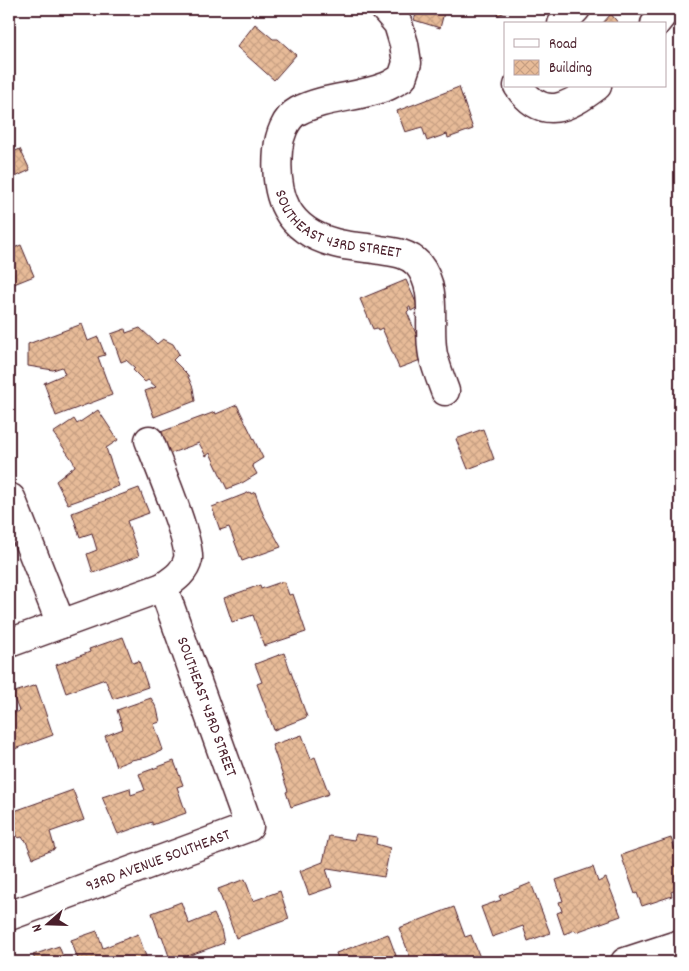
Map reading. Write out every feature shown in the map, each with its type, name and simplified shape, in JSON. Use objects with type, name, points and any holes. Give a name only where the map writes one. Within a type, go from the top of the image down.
[{"type":"street","name":"SOUTHEAST 43RD STREET","points":[[386,9],[398,24],[404,44],[407,63],[402,78],[386,87],[316,104],[296,112],[286,122],[278,142],[277,181],[282,202],[296,224],[316,236],[335,243],[402,253],[416,262],[426,275],[431,290],[430,314],[433,355],[445,391]]},
{"type":"street","points":[[564,22],[576,9]]},
{"type":"street","points":[[657,22],[667,9]]},
{"type":"street","points":[[519,88],[525,97],[539,106],[548,109],[560,107],[593,88]]},
{"type":"street","points":[[9,643],[163,587],[176,579],[185,568],[188,558],[185,539],[149,440]]},
{"type":"street","points":[[10,494],[60,624]]},
{"type":"street","name":"SOUTHEAST 43RD STREET","points":[[163,587],[249,827]]},
{"type":"street","name":"93RD AVENUE SOUTHEAST","points":[[9,916],[249,827]]},
{"type":"street","points":[[624,962],[680,944]]},
{"type":"building","points":[[418,9],[445,9],[440,28],[414,20]]},
{"type":"building","points":[[495,9],[513,9],[498,15]]},
{"type":"building","points":[[611,14],[617,22],[604,22]]},
{"type":"building","points":[[255,24],[273,39],[278,39],[296,55],[274,80],[237,47]]},
{"type":"building","points":[[459,87],[473,129],[448,138],[447,134],[427,141],[422,127],[405,132],[397,111]]},
{"type":"building","points":[[9,122],[14,131],[9,134]]},
{"type":"building","points":[[20,149],[30,170],[9,180],[9,154]]},
{"type":"building","points":[[21,245],[34,276],[9,286],[9,250]]},
{"type":"building","points":[[406,280],[418,307],[411,311],[410,307],[408,307],[409,310],[407,312],[426,358],[399,368],[382,328],[378,330],[377,328],[373,329],[360,299]]},
{"type":"building","points":[[82,324],[88,341],[98,337],[105,355],[98,357],[112,395],[56,416],[44,383],[65,374],[62,367],[53,370],[28,366],[28,344]]},
{"type":"building","points":[[140,328],[157,344],[163,339],[173,344],[179,354],[173,360],[187,374],[193,388],[195,401],[154,417],[145,391],[156,387],[148,380],[145,382],[133,370],[135,368],[126,360],[121,362],[111,334],[125,329],[126,333]]},
{"type":"building","points":[[237,405],[263,458],[252,465],[257,474],[227,489],[210,453],[206,456],[199,443],[166,455],[158,433]]},
{"type":"building","points":[[98,410],[118,440],[106,448],[119,486],[68,504],[56,481],[75,466],[53,433],[74,419],[77,424]]},
{"type":"building","points":[[483,429],[494,459],[468,469],[456,439]]},
{"type":"building","points":[[139,488],[149,513],[127,521],[139,556],[93,573],[87,554],[97,550],[92,533],[80,537],[72,513]]},
{"type":"building","points":[[250,492],[251,494],[255,492],[263,514],[281,547],[242,561],[229,527],[220,530],[212,507]]},
{"type":"building","points":[[284,581],[289,595],[293,594],[306,632],[264,646],[253,615],[232,622],[224,598],[260,585],[261,589]]},
{"type":"building","points":[[123,637],[133,663],[139,661],[148,687],[113,699],[105,679],[66,693],[56,665],[90,652],[89,649]]},
{"type":"building","points":[[284,653],[307,717],[274,730],[257,684],[262,682],[255,664]]},
{"type":"building","points":[[36,685],[53,735],[9,751],[9,715],[19,711],[12,693]]},
{"type":"building","points":[[151,698],[157,709],[160,722],[154,724],[163,750],[116,766],[105,736],[123,729],[117,710]]},
{"type":"building","points":[[302,735],[311,759],[315,757],[329,794],[291,807],[286,792],[288,791],[272,745]]},
{"type":"building","points":[[174,761],[183,785],[177,787],[186,813],[118,834],[102,797],[130,788],[131,795],[145,790],[139,774]]},
{"type":"building","points":[[73,790],[84,820],[50,832],[55,849],[33,858],[25,839],[22,837],[18,838],[9,813]]},
{"type":"building","points":[[356,834],[377,837],[376,844],[390,848],[384,877],[328,868],[326,869],[332,887],[309,895],[300,871],[323,862],[329,836],[354,840]]},
{"type":"building","points":[[671,838],[680,863],[680,888],[671,892],[672,896],[642,906],[637,893],[635,894],[621,855]]},
{"type":"building","points":[[9,846],[16,864],[9,866]]},
{"type":"building","points":[[593,867],[598,882],[606,878],[621,916],[576,932],[575,930],[564,934],[557,913],[562,911],[559,902],[563,901],[556,880]]},
{"type":"building","points":[[245,879],[253,901],[280,891],[289,919],[236,938],[218,889]]},
{"type":"building","points":[[531,883],[550,933],[528,941],[523,926],[492,937],[481,907],[501,900],[499,896]]},
{"type":"building","points":[[181,902],[189,924],[214,914],[221,929],[224,943],[171,962],[152,913]]},
{"type":"building","points":[[454,907],[465,937],[471,935],[481,960],[475,962],[448,962],[445,954],[434,958],[436,962],[412,962],[399,928]]},
{"type":"building","points":[[97,931],[103,948],[138,934],[148,962],[79,962],[71,940]]},
{"type":"building","points":[[388,934],[398,961],[402,959],[403,962],[339,962],[336,953]]},
{"type":"building","points":[[59,946],[65,962],[36,962],[33,955]]}]
